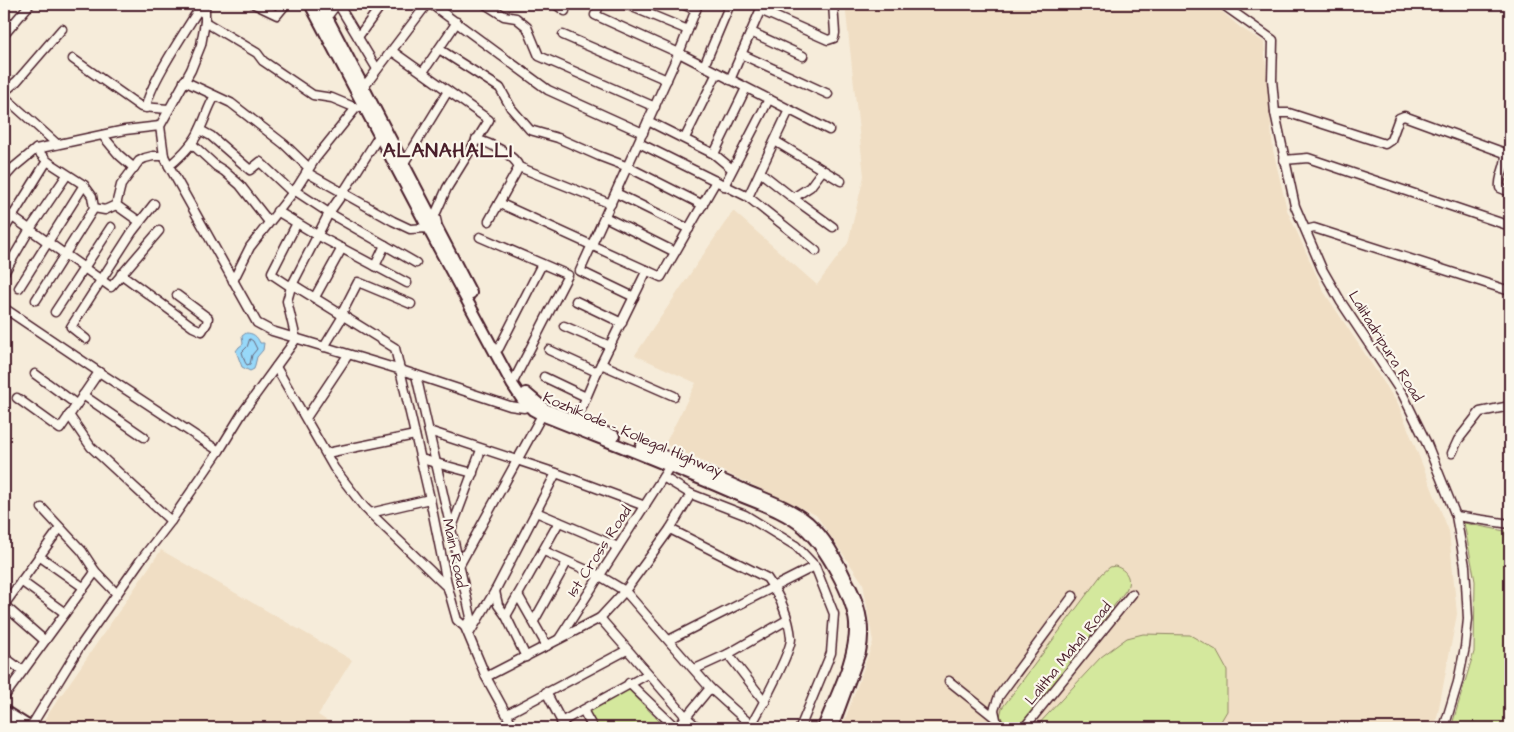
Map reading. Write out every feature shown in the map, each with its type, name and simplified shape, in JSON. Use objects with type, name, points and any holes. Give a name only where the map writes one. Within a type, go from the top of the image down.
[{"type":"main road","name":"Kozhikode - Kollegal Highway","points":[[310,4],[360,107],[431,226],[499,348],[522,399],[670,466],[778,512],[803,527],[824,551],[847,595],[852,610],[855,630],[852,653],[823,728]]},
{"type":"main road","name":"Kozhikode - Kollegal Highway","points":[[320,4],[404,163],[431,226],[514,382]]},
{"type":"main road","name":"Kozhikode - Kollegal Highway","points":[[531,403],[542,415],[575,424],[693,467],[775,503],[807,522],[826,541],[855,596],[862,623],[860,652],[832,728]]},
{"type":"main road","points":[[4,711],[30,728]]},
{"type":"main road","points":[[4,720],[17,728]]},
{"type":"street","points":[[4,35],[30,4]]},
{"type":"street","points":[[193,4],[257,53],[263,61],[313,95],[332,98],[360,107],[308,170],[250,247],[233,281]]},
{"type":"street","points":[[254,4],[277,15],[286,4]]},
{"type":"street","points":[[327,17],[337,4],[377,69]]},
{"type":"street","points":[[358,37],[382,4]]},
{"type":"street","points":[[364,87],[427,4]]},
{"type":"street","points":[[431,4],[548,90],[643,133]]},
{"type":"street","points":[[485,4],[504,16],[516,18],[527,27],[539,56],[655,107]]},
{"type":"street","points":[[555,4],[565,11]]},
{"type":"street","points":[[600,4],[595,15],[679,53],[829,130]]},
{"type":"street","points":[[625,4],[688,30]]},
{"type":"street","points":[[580,271],[679,53],[697,7],[682,4]]},
{"type":"street","points":[[704,66],[730,4]]},
{"type":"street","points":[[730,80],[761,7],[828,40],[834,38],[835,33],[833,4]]},
{"type":"street","name":"Lalitadripura Road","points":[[1222,4],[1273,40],[1272,80],[1275,113],[1295,206],[1322,269],[1341,302],[1402,394],[1427,444],[1456,516],[1465,566],[1468,619],[1458,682],[1444,728]]},
{"type":"street","points":[[1232,12],[1236,4]]},
{"type":"street","points":[[204,12],[201,45],[191,70],[160,126],[164,156],[257,324],[296,339],[510,406],[524,408],[531,403]]},
{"type":"street","points":[[146,108],[147,100],[156,82],[204,12]]},
{"type":"street","points":[[423,72],[457,22]]},
{"type":"street","points":[[4,92],[17,81],[62,29]]},
{"type":"street","points":[[751,32],[803,56]]},
{"type":"street","points":[[562,35],[667,80]]},
{"type":"street","points":[[439,48],[500,88],[511,108],[530,130],[558,138],[628,167],[702,205]]},
{"type":"street","points":[[184,81],[231,103],[284,144],[308,170],[344,193],[410,229],[431,226],[437,223],[435,215],[447,188],[489,120],[392,51]]},
{"type":"street","points":[[741,54],[828,94]]},
{"type":"street","points":[[73,59],[141,107],[169,109]]},
{"type":"street","points":[[685,138],[718,73]]},
{"type":"street","points":[[714,154],[746,88]]},
{"type":"street","points":[[404,163],[448,91]]},
{"type":"street","points":[[169,166],[192,144],[200,130],[207,109],[216,96]]},
{"type":"street","points":[[8,100],[57,144]]},
{"type":"street","points":[[724,186],[769,100]]},
{"type":"street","points":[[748,197],[789,110]]},
{"type":"street","points":[[1275,113],[1289,113],[1385,144],[1391,140],[1399,118],[1404,116],[1505,153],[1508,158],[1499,180],[1500,188],[1510,192]]},
{"type":"street","points":[[648,121],[714,154],[732,169]]},
{"type":"street","points":[[4,178],[36,149],[125,130],[160,126]]},
{"type":"street","points":[[200,130],[211,136],[250,170],[260,162],[293,191],[328,213],[416,262]]},
{"type":"street","points":[[104,136],[119,155],[134,168]]},
{"type":"street","points":[[30,728],[79,648],[171,521],[243,412],[296,339],[287,301],[292,285],[328,213],[344,193],[379,136]]},
{"type":"street","points":[[476,139],[488,142],[517,160],[519,167],[489,221]]},
{"type":"street","points":[[775,141],[841,181]]},
{"type":"street","points":[[639,143],[748,197],[816,251]]},
{"type":"street","points":[[192,144],[240,185],[269,222]]},
{"type":"street","points":[[36,149],[47,161],[84,185],[92,196],[94,208],[36,300]]},
{"type":"street","points":[[94,208],[105,210],[116,205],[119,200],[121,185],[134,168],[145,158],[164,156]]},
{"type":"street","points":[[1284,160],[1308,158],[1510,226]]},
{"type":"street","points":[[4,230],[47,161]]},
{"type":"street","points":[[519,167],[611,204]]},
{"type":"street","points":[[793,198],[810,187],[822,171]]},
{"type":"street","points":[[760,172],[833,228]]},
{"type":"street","points":[[4,273],[30,229],[66,175]]},
{"type":"street","points":[[499,203],[661,277],[716,181]]},
{"type":"street","points":[[19,288],[84,185]]},
{"type":"street","points":[[616,192],[689,229]]},
{"type":"street","points":[[86,339],[71,327],[101,279],[154,204]]},
{"type":"street","points":[[116,205],[140,222]]},
{"type":"street","points":[[4,211],[112,287],[159,231]]},
{"type":"street","points":[[277,211],[317,235],[407,283]]},
{"type":"street","points":[[605,218],[675,252]]},
{"type":"street","name":"Main Road","points":[[298,223],[272,272],[273,275],[315,297],[342,316],[395,348],[430,499],[448,588],[457,620],[467,630],[486,677],[514,728]]},
{"type":"street","points":[[54,312],[111,227]]},
{"type":"street","points":[[1306,230],[1314,228],[1510,291]]},
{"type":"street","points":[[480,236],[568,275],[580,271],[634,297]]},
{"type":"street","points":[[375,266],[385,245]]},
{"type":"street","points":[[315,297],[342,248]]},
{"type":"street","points":[[499,348],[542,264]]},
{"type":"street","points":[[575,424],[597,372],[647,270]]},
{"type":"street","points":[[121,274],[193,327],[202,331],[208,318],[177,295]]},
{"type":"street","points":[[514,382],[568,275]]},
{"type":"street","points":[[324,348],[358,282],[411,304]]},
{"type":"street","points":[[576,301],[622,322]]},
{"type":"street","points":[[4,308],[219,450]]},
{"type":"street","points":[[564,326],[610,346]]},
{"type":"street","points":[[549,350],[597,372]]},
{"type":"street","points":[[306,418],[348,355]]},
{"type":"street","points":[[601,364],[674,396]]},
{"type":"street","points":[[276,367],[334,468],[370,513],[448,588]]},
{"type":"street","points":[[17,398],[60,429],[99,372]]},
{"type":"street","points":[[35,374],[76,404]]},
{"type":"street","points":[[416,375],[471,617],[467,630]]},
{"type":"street","points":[[544,377],[586,397]]},
{"type":"street","points":[[83,395],[144,437]]},
{"type":"street","points":[[1452,453],[1458,440],[1480,412],[1510,406]]},
{"type":"street","points":[[69,415],[92,447],[171,521]]},
{"type":"street","points":[[459,566],[542,415]]},
{"type":"street","points":[[429,432],[556,473],[645,506]]},
{"type":"street","points":[[326,454],[415,435]]},
{"type":"street","points":[[451,530],[481,450]]},
{"type":"street","points":[[421,459],[473,473]]},
{"type":"street","name":"1st Cross Road","points":[[558,640],[670,466]]},
{"type":"street","points":[[467,630],[495,591],[556,473]]},
{"type":"street","points":[[663,477],[691,494],[745,515],[796,546],[815,566],[834,614],[832,653],[800,728]]},
{"type":"street","points":[[486,677],[600,618],[625,591],[670,529],[691,494]]},
{"type":"street","points":[[370,513],[430,499]]},
{"type":"street","points":[[42,508],[82,551],[94,571],[117,594]]},
{"type":"street","points":[[536,512],[618,547]]},
{"type":"street","points":[[1456,516],[1510,524]]},
{"type":"street","points":[[506,616],[559,522]]},
{"type":"street","points":[[44,640],[4,605],[60,528]]},
{"type":"street","points":[[544,551],[600,576],[625,591],[710,688],[755,727],[791,640],[787,620],[777,592],[767,578],[670,529]]},
{"type":"street","points":[[39,556],[83,587]]},
{"type":"street","points":[[534,621],[567,562]]},
{"type":"street","points":[[669,640],[815,566]]},
{"type":"street","points":[[4,697],[93,575],[94,571]]},
{"type":"street","points":[[21,581],[65,613]]},
{"type":"street","points":[[495,591],[498,605],[506,616],[526,657]]},
{"type":"street","name":"Lalitha Mahal Road","points":[[1024,728],[1132,594]]},
{"type":"street","points":[[518,595],[547,646]]},
{"type":"street","name":"Lalitha Mahal Road","points":[[994,717],[994,710],[999,696],[1073,596]]},
{"type":"street","points":[[600,618],[687,718],[698,728]]},
{"type":"street","points":[[695,669],[728,654],[787,620]]},
{"type":"street","points":[[507,714],[627,650]]},
{"type":"street","points":[[728,654],[765,702]]},
{"type":"street","points":[[4,657],[23,671]]},
{"type":"street","points":[[546,692],[563,725],[582,710],[648,674]]},
{"type":"street","points":[[949,681],[994,717],[998,728]]},
{"type":"street","points":[[630,683],[676,728],[687,718],[710,688]]},
{"type":"street","points":[[582,710],[593,728]]},
{"type":"shaded area","points":[[845,4],[1213,4],[1241,28],[1264,42],[1273,150],[1287,210],[1324,292],[1398,404],[1449,531],[1457,614],[1435,728],[842,728],[873,642],[863,583],[816,515],[665,444],[696,383],[635,355],[733,211],[817,285],[848,243],[864,176]]},
{"type":"shaded area","points":[[161,550],[352,660],[318,715],[339,728],[51,728],[42,723]]},
{"type":"green space","points":[[1464,523],[1510,532],[1510,728],[1451,728],[1474,652],[1475,581]]},
{"type":"green space","points":[[1115,566],[1123,570],[1127,575],[1128,586],[1126,590],[1024,724],[1017,728],[1006,725],[1000,716],[1002,708],[1102,574],[1110,567]]},
{"type":"green space","points":[[1143,634],[1190,635],[1216,650],[1227,670],[1227,711],[1217,728],[1035,728],[1101,657],[1127,638]]},
{"type":"green space","points":[[627,688],[666,728],[597,728],[587,712]]},
{"type":"water","points":[[246,333],[253,334],[260,343],[264,343],[263,350],[257,357],[254,369],[250,371],[242,367],[236,351],[243,344],[242,336]]},
{"type":"district","name":"ALANAHALLI","points":[[448,150]]}]
